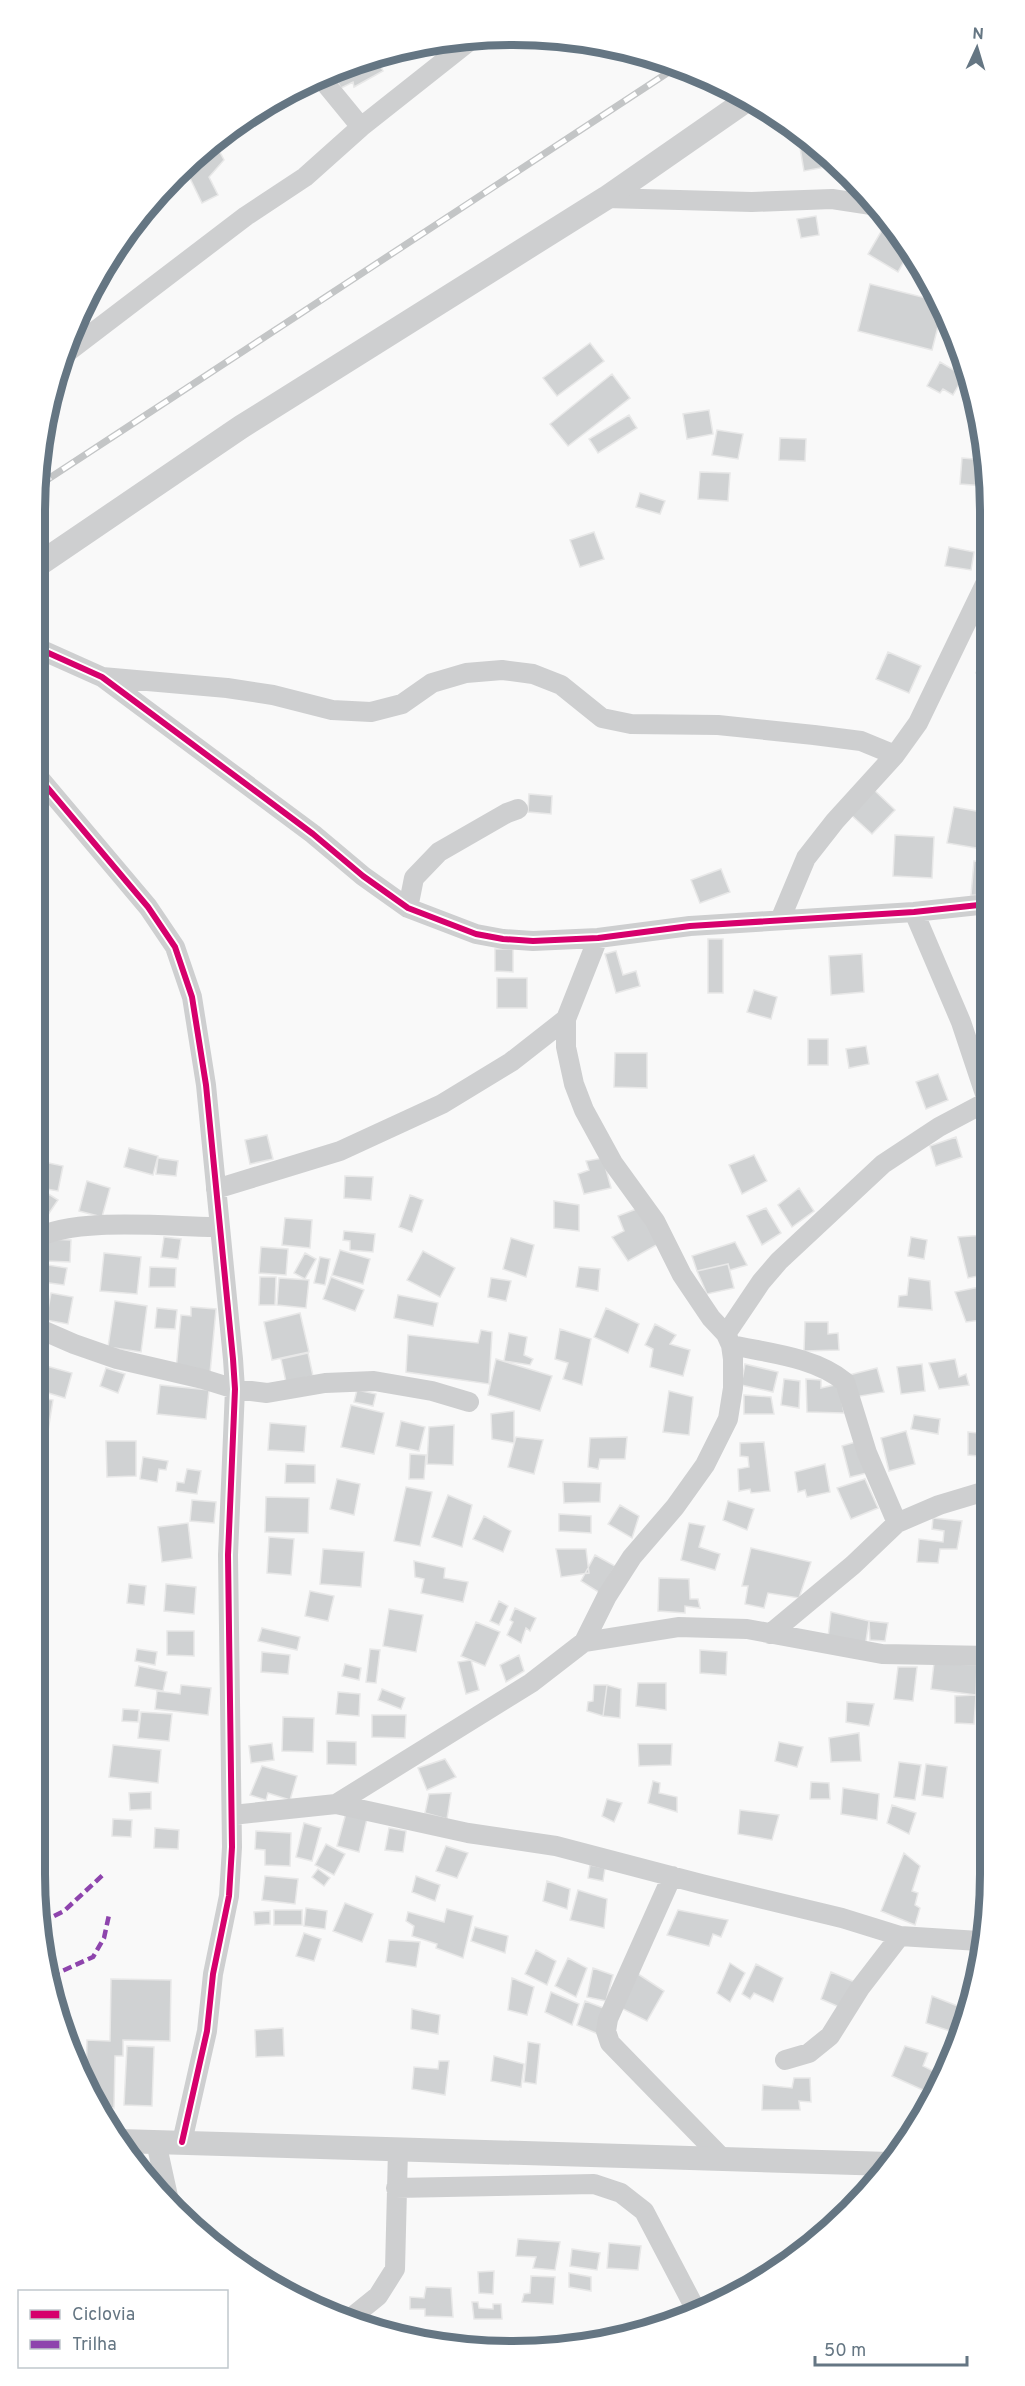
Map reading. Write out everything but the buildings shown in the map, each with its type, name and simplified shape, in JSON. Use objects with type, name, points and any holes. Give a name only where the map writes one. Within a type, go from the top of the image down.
[{"type":"street","points":[[77,345],[246,216],[305,177],[361,127],[461,48]]},
{"type":"street","points":[[326,84],[361,127]]},
{"type":"street","points":[[45,560],[241,427],[606,198],[740,105]]},
{"type":"street","points":[[606,198],[752,202],[832,199],[864,204]]},
{"type":"street","points":[[780,920],[806,858],[835,821],[895,755],[918,723],[980,595]]},
{"type":"street","points":[[45,652],[102,677],[408,908],[476,934],[533,941],[598,939],[690,926],[914,912],[980,905]]},
{"type":"street","points":[[102,677],[227,688],[273,695],[332,710],[372,712],[402,704],[432,683],[466,673],[502,670],[533,675],[561,685],[602,718],[631,724],[718,724],[814,735],[861,741],[895,755]]},
{"type":"street","points":[[45,785],[148,907],[175,947],[192,997],[206,1085],[219,1227],[225,1261],[235,1389],[228,1555],[232,1815],[229,1896],[213,1974],[207,2031],[182,2142]]},
{"type":"street","points":[[408,908],[414,878],[440,852],[518,808]]},
{"type":"street","points":[[914,912],[961,1022],[980,1078]]},
{"type":"street","points":[[336,1804],[531,1683],[584,1642],[607,1596],[632,1557],[675,1507],[705,1465],[728,1419],[733,1388],[728,1340],[682,1275],[655,1221],[613,1163],[584,1110],[574,1084],[566,1047],[566,1019],[598,939]]},
{"type":"street","points":[[216,1190],[340,1151],[442,1104],[511,1062],[566,1019]]},
{"type":"street","points":[[728,1340],[761,1282],[779,1262],[883,1164],[939,1127],[980,1106]]},
{"type":"street","points":[[45,1235],[55,1231],[93,1226],[219,1227]]},
{"type":"street","points":[[45,1332],[117,1359],[203,1379],[235,1389],[267,1393],[325,1383],[374,1381],[432,1391],[469,1402]]},
{"type":"street","points":[[728,1340],[799,1360],[836,1375],[845,1382],[867,1453],[897,1523]]},
{"type":"street","points":[[770,1634],[853,1565],[897,1523],[939,1505],[980,1493]]},
{"type":"street","points":[[584,1642],[678,1628],[747,1629],[882,1654],[980,1656]]},
{"type":"street","points":[[232,1815],[336,1804],[468,1833],[556,1846],[842,1918],[900,1936],[975,1941]]},
{"type":"street","points":[[672,1876],[608,2019],[606,2031],[610,2043],[723,2159]]},
{"type":"street","points":[[785,2060],[809,2053],[830,2036],[860,1988],[900,1936]]},
{"type":"street","points":[[130,2141],[879,2164]]},
{"type":"street","points":[[156,2142],[165,2186]]},
{"type":"street","points":[[356,2314],[378,2296],[395,2270],[398,2150]]},
{"type":"street","points":[[396,2188],[594,2184],[621,2193],[644,2211],[693,2304]]},
{"type":"railway","points":[[46,480],[669,72]]},
{"type":"marked path","points":[[47,1919],[64,1911],[105,1873]]},
{"type":"marked path","points":[[56,1974],[93,1957],[104,1938],[109,1915]]},
{"type":"cycle path","points":[[45,651],[102,677],[313,834],[363,876],[408,908],[476,934],[533,941],[598,938],[690,926],[914,912],[980,905]]},
{"type":"cycle path","points":[[45,785],[148,907],[175,947],[192,997],[206,1085],[235,1389],[228,1555],[232,1847],[229,1896],[213,1974],[207,2031],[182,2142]]}]
